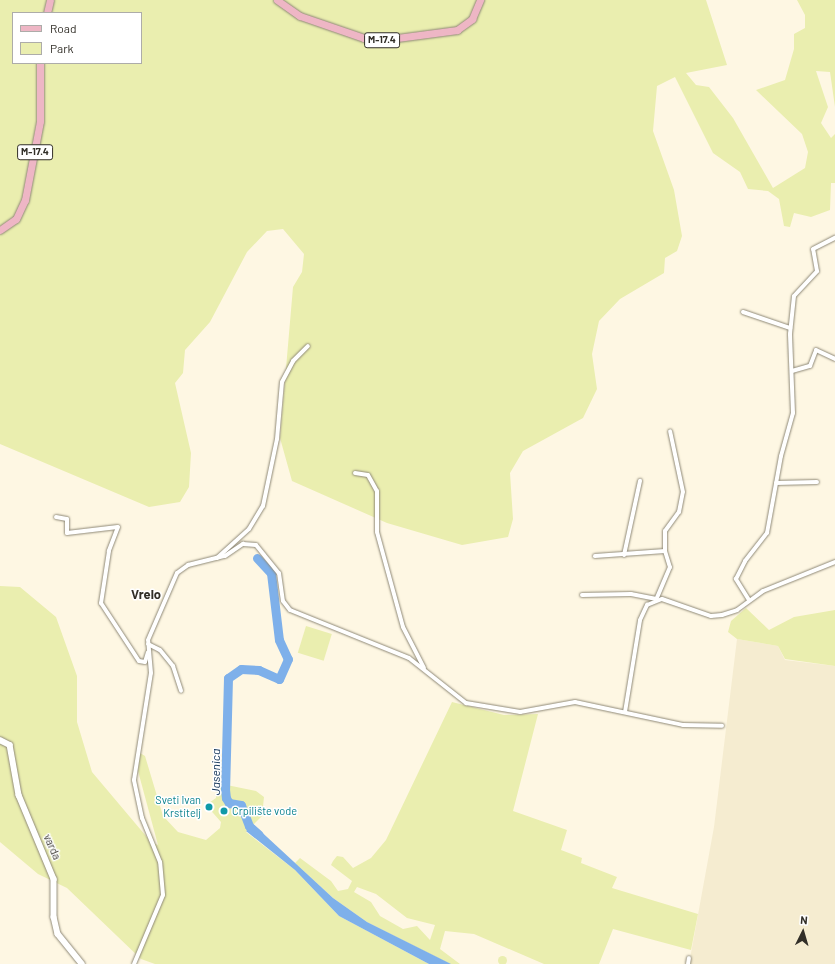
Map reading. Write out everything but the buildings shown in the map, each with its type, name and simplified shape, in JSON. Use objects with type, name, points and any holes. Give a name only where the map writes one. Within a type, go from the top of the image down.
[{"type":"main road","points":[[47,12],[50,0]]},
{"type":"main road","name":"M-17.4","points":[[276,0],[300,16],[364,38],[382,40],[457,30],[472,19],[480,0]]},
{"type":"main road","name":"M-17.4","points":[[0,230],[16,219],[25,200],[40,121],[40,64]]},
{"type":"street","points":[[749,600],[736,579],[745,561],[768,533],[776,483],[793,413],[790,328],[795,293],[817,271],[813,248],[835,238]]},
{"type":"street","points":[[743,312],[790,328]]},
{"type":"street","points":[[216,558],[249,529],[263,506],[277,439],[282,382],[293,361],[308,346]]},
{"type":"street","points":[[792,371],[810,366],[816,350],[835,359]]},
{"type":"street","points":[[625,712],[641,614],[647,605],[657,598],[670,564],[665,551],[665,531],[679,512],[683,492],[670,431]]},
{"type":"street","points":[[355,473],[368,475],[377,491],[377,532],[403,627],[425,670]]},
{"type":"street","points":[[624,555],[640,481]]},
{"type":"street","points":[[776,483],[817,482]]},
{"type":"street","points":[[56,517],[67,519],[66,533],[118,527],[109,551],[101,603],[139,661],[147,660],[148,651]]},
{"type":"street","points":[[134,964],[163,895],[160,862],[142,818],[134,780],[149,690],[148,644],[153,623],[179,570],[216,558],[243,544],[256,545],[279,573],[283,601],[290,610],[398,653],[425,670],[460,700],[474,706],[520,712],[575,702],[694,726],[722,726]]},
{"type":"street","points":[[595,556],[665,551]]},
{"type":"street","points":[[582,595],[657,598],[716,616],[737,610],[749,600],[835,562]]},
{"type":"street","points":[[148,644],[160,650],[173,666],[181,691]]},
{"type":"street","name":"varda","points":[[0,740],[10,745],[19,795],[54,879],[54,916],[58,934],[82,964]]},
{"type":"street","points":[[688,964],[689,958]]},
{"type":"shaded area","points":[[737,639],[778,646],[785,660],[835,666],[835,964],[689,964],[714,827]]},
{"type":"green space","points":[[0,0],[706,0],[727,65],[686,73],[696,85],[709,87],[733,118],[773,188],[805,168],[808,152],[802,134],[756,90],[785,80],[794,49],[794,34],[805,28],[805,15],[797,0],[835,0],[835,107],[830,72],[816,71],[828,107],[821,123],[831,138],[835,134],[835,183],[831,183],[830,210],[811,217],[794,213],[790,227],[784,226],[779,199],[768,191],[748,189],[740,172],[713,153],[675,77],[657,86],[653,131],[674,190],[682,236],[677,251],[665,258],[664,273],[620,299],[599,321],[592,354],[597,389],[583,418],[523,451],[510,473],[513,519],[508,537],[462,545],[387,523],[292,481],[280,438],[293,287],[302,272],[304,254],[283,229],[267,231],[247,252],[210,322],[185,350],[183,373],[175,383],[191,453],[189,487],[180,502],[149,507],[0,444]]},
{"type":"green space","points":[[0,586],[20,587],[56,617],[77,676],[77,722],[92,772],[151,842],[158,845],[138,771],[140,753],[145,756],[163,816],[178,832],[206,840],[220,828],[221,822],[206,805],[216,798],[217,783],[256,791],[264,797],[262,816],[246,832],[295,870],[339,916],[429,964],[155,964],[141,959],[67,888],[38,874],[0,842]]},
{"type":"green space","points":[[746,608],[769,630],[794,617],[835,610],[835,666],[785,659],[778,646],[737,639],[728,632],[731,621]]},
{"type":"green space","points":[[306,626],[332,634],[324,661],[298,653]]},
{"type":"green space","points":[[452,702],[504,715],[538,714],[513,811],[567,830],[561,850],[582,858],[581,863],[617,877],[612,888],[698,914],[691,950],[613,929],[599,964],[544,964],[474,934],[445,931],[440,949],[460,964],[450,964],[367,922],[333,898],[295,863],[300,858],[331,881],[338,891],[348,889],[352,881],[331,865],[333,861],[337,856],[343,857],[353,868],[371,858],[386,840]],"holes":[[[357,887],[376,894],[407,918],[435,925],[430,940],[417,926],[403,929],[380,916],[371,902],[354,892]]]},
{"type":"green space","points":[[502,955],[507,960],[502,965],[497,960]]},
{"type":"water","points":[[254,825],[333,898],[367,922],[451,964],[429,964],[339,916],[295,870],[246,831]]},
{"type":"waterway","name":"Jasenica","points":[[257,558],[271,573],[279,640],[288,659],[279,679],[259,670],[241,669],[228,678],[225,789],[226,798],[229,803],[241,805],[249,826],[259,835]]},
{"type":"place","name":"Sveti Ivan Krstitelj","points":[[209,807]]},
{"type":"place","name":"Crpilište vode","points":[[224,811]]},
{"type":"district","name":"Vrelo","points":[[146,594]]}]
